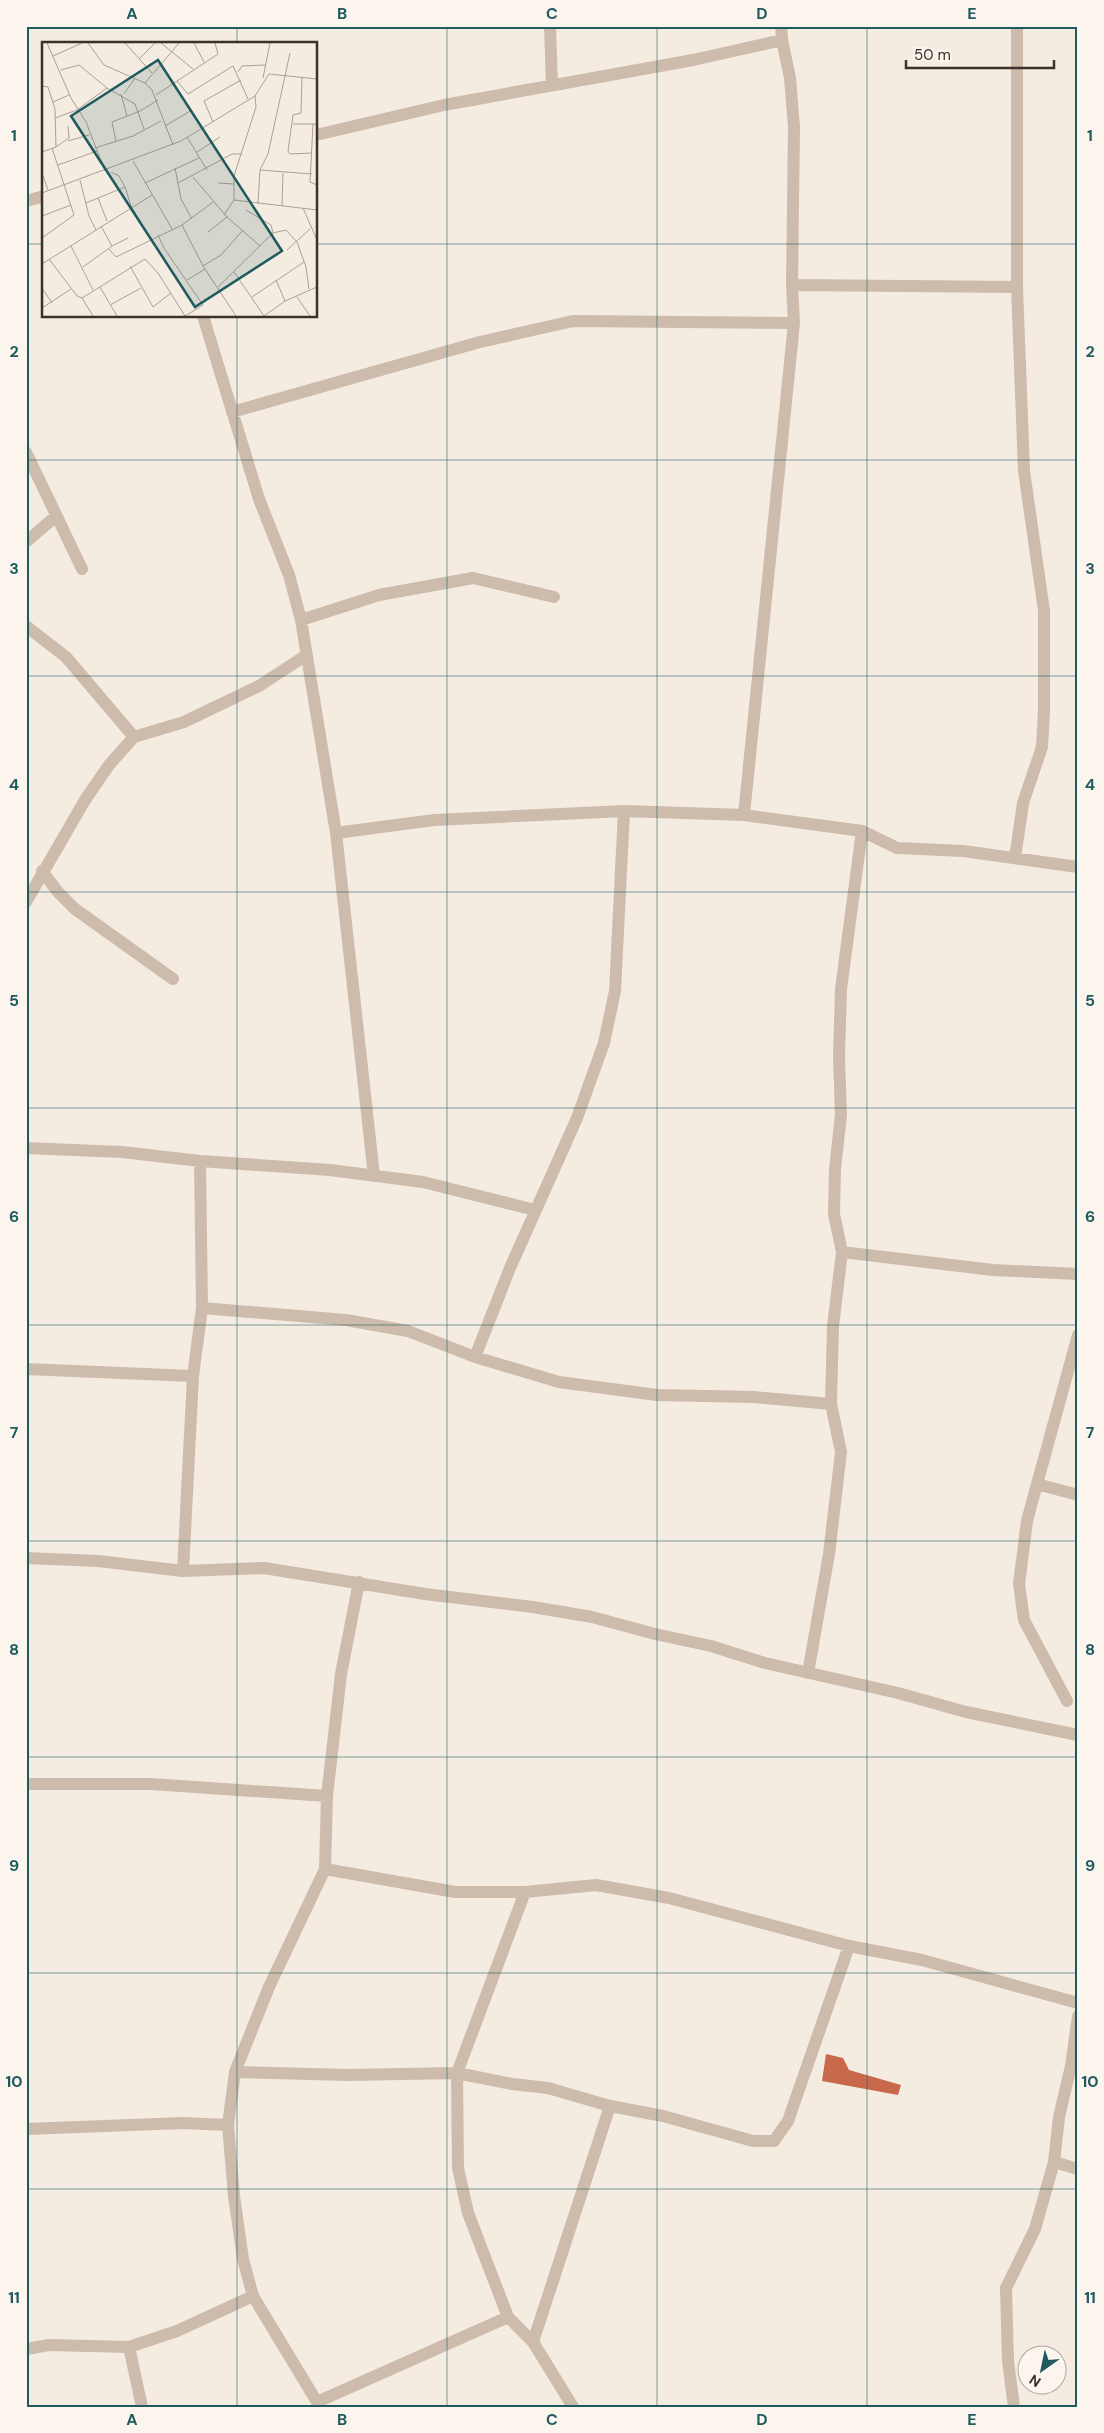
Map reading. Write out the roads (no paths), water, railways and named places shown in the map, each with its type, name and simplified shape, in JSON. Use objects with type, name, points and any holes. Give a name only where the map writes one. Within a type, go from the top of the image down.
[{"type":"street","points":[[550,26],[552,85]]},
{"type":"street","points":[[744,815],[794,323],[792,286],[794,127],[790,78],[781,26]]},
{"type":"street","points":[[1015,858],[1023,803],[1042,747],[1044,693],[1044,611],[1024,471],[1018,287],[1017,26]]},
{"type":"street","points":[[318,135],[444,105],[702,58],[782,40]]},
{"type":"street","points":[[26,201],[42,197]]},
{"type":"street","points":[[792,286],[1018,287]]},
{"type":"street","points":[[204,318],[259,499],[289,575],[301,620],[305,656],[318,716],[336,833],[374,1176]]},
{"type":"street","points":[[232,412],[480,342],[573,321],[794,323]]},
{"type":"street","points":[[26,452],[82,569]]},
{"type":"street","points":[[26,542],[56,516]]},
{"type":"street","points":[[301,620],[379,595],[473,578],[554,597]]},
{"type":"street","points":[[26,626],[66,657],[134,737]]},
{"type":"street","points":[[26,902],[42,871],[104,772],[134,737],[184,722],[201,714],[259,686],[305,656]]},
{"type":"street","points":[[336,833],[434,820],[624,811],[744,815],[862,831],[897,848],[963,851],[1078,867]]},
{"type":"street","points":[[476,1357],[535,1210],[577,1118],[604,1043],[616,990],[624,811]]},
{"type":"street","points":[[808,1673],[829,1554],[841,1452],[831,1404],[832,1326],[842,1252],[834,1214],[835,1169],[841,1115],[838,1056],[840,990],[862,831]]},
{"type":"street","points":[[42,871],[58,892],[75,909],[173,978]]},
{"type":"street","points":[[26,1148],[122,1152],[200,1161],[330,1170],[423,1182],[535,1210]]},
{"type":"street","points":[[183,1571],[193,1376],[202,1308],[200,1161]]},
{"type":"street","points":[[842,1252],[993,1270],[1078,1274]]},
{"type":"street","points":[[202,1308],[346,1320],[399,1329],[476,1357],[559,1382],[656,1395],[754,1397],[831,1404]]},
{"type":"street","points":[[1067,1700],[1024,1620],[1019,1584],[1027,1521],[1078,1335]]},
{"type":"street","points":[[26,1369],[193,1376]]},
{"type":"street","points":[[1037,1484],[1078,1495]]},
{"type":"street","points":[[26,1558],[98,1561],[183,1571],[264,1568],[425,1594],[533,1607],[592,1617],[808,1673],[898,1693],[966,1712],[1078,1736]]},
{"type":"street","points":[[359,1582],[341,1674],[327,1796],[325,1869],[269,1987],[236,2072],[228,2125],[235,2205],[243,2259],[253,2296],[319,2404],[508,2317]]},
{"type":"street","points":[[26,1784],[151,1784],[327,1796]]},
{"type":"street","points":[[325,1869],[455,1892],[524,1892],[596,1885],[669,1898],[849,1946],[922,1960],[1078,2003]]},
{"type":"street","points":[[524,1892],[457,2073],[458,2168],[468,2213],[508,2317],[533,2342],[573,2407]]},
{"type":"street","points":[[236,2072],[348,2075],[457,2073],[512,2084],[548,2088],[610,2106],[663,2116],[753,2141],[774,2141],[788,2121],[849,1946]]},
{"type":"street","points":[[1014,2407],[1008,2361],[1006,2288],[1035,2229],[1054,2162],[1059,2117],[1071,2066],[1078,2016]]},
{"type":"street","points":[[533,2342],[610,2106]]},
{"type":"street","points":[[26,2129],[183,2123],[228,2125]]},
{"type":"street","points":[[1054,2162],[1078,2169]]},
{"type":"street","points":[[26,2349],[49,2345],[129,2347],[177,2331],[253,2296]]},
{"type":"street","points":[[129,2347],[142,2407]]}]
